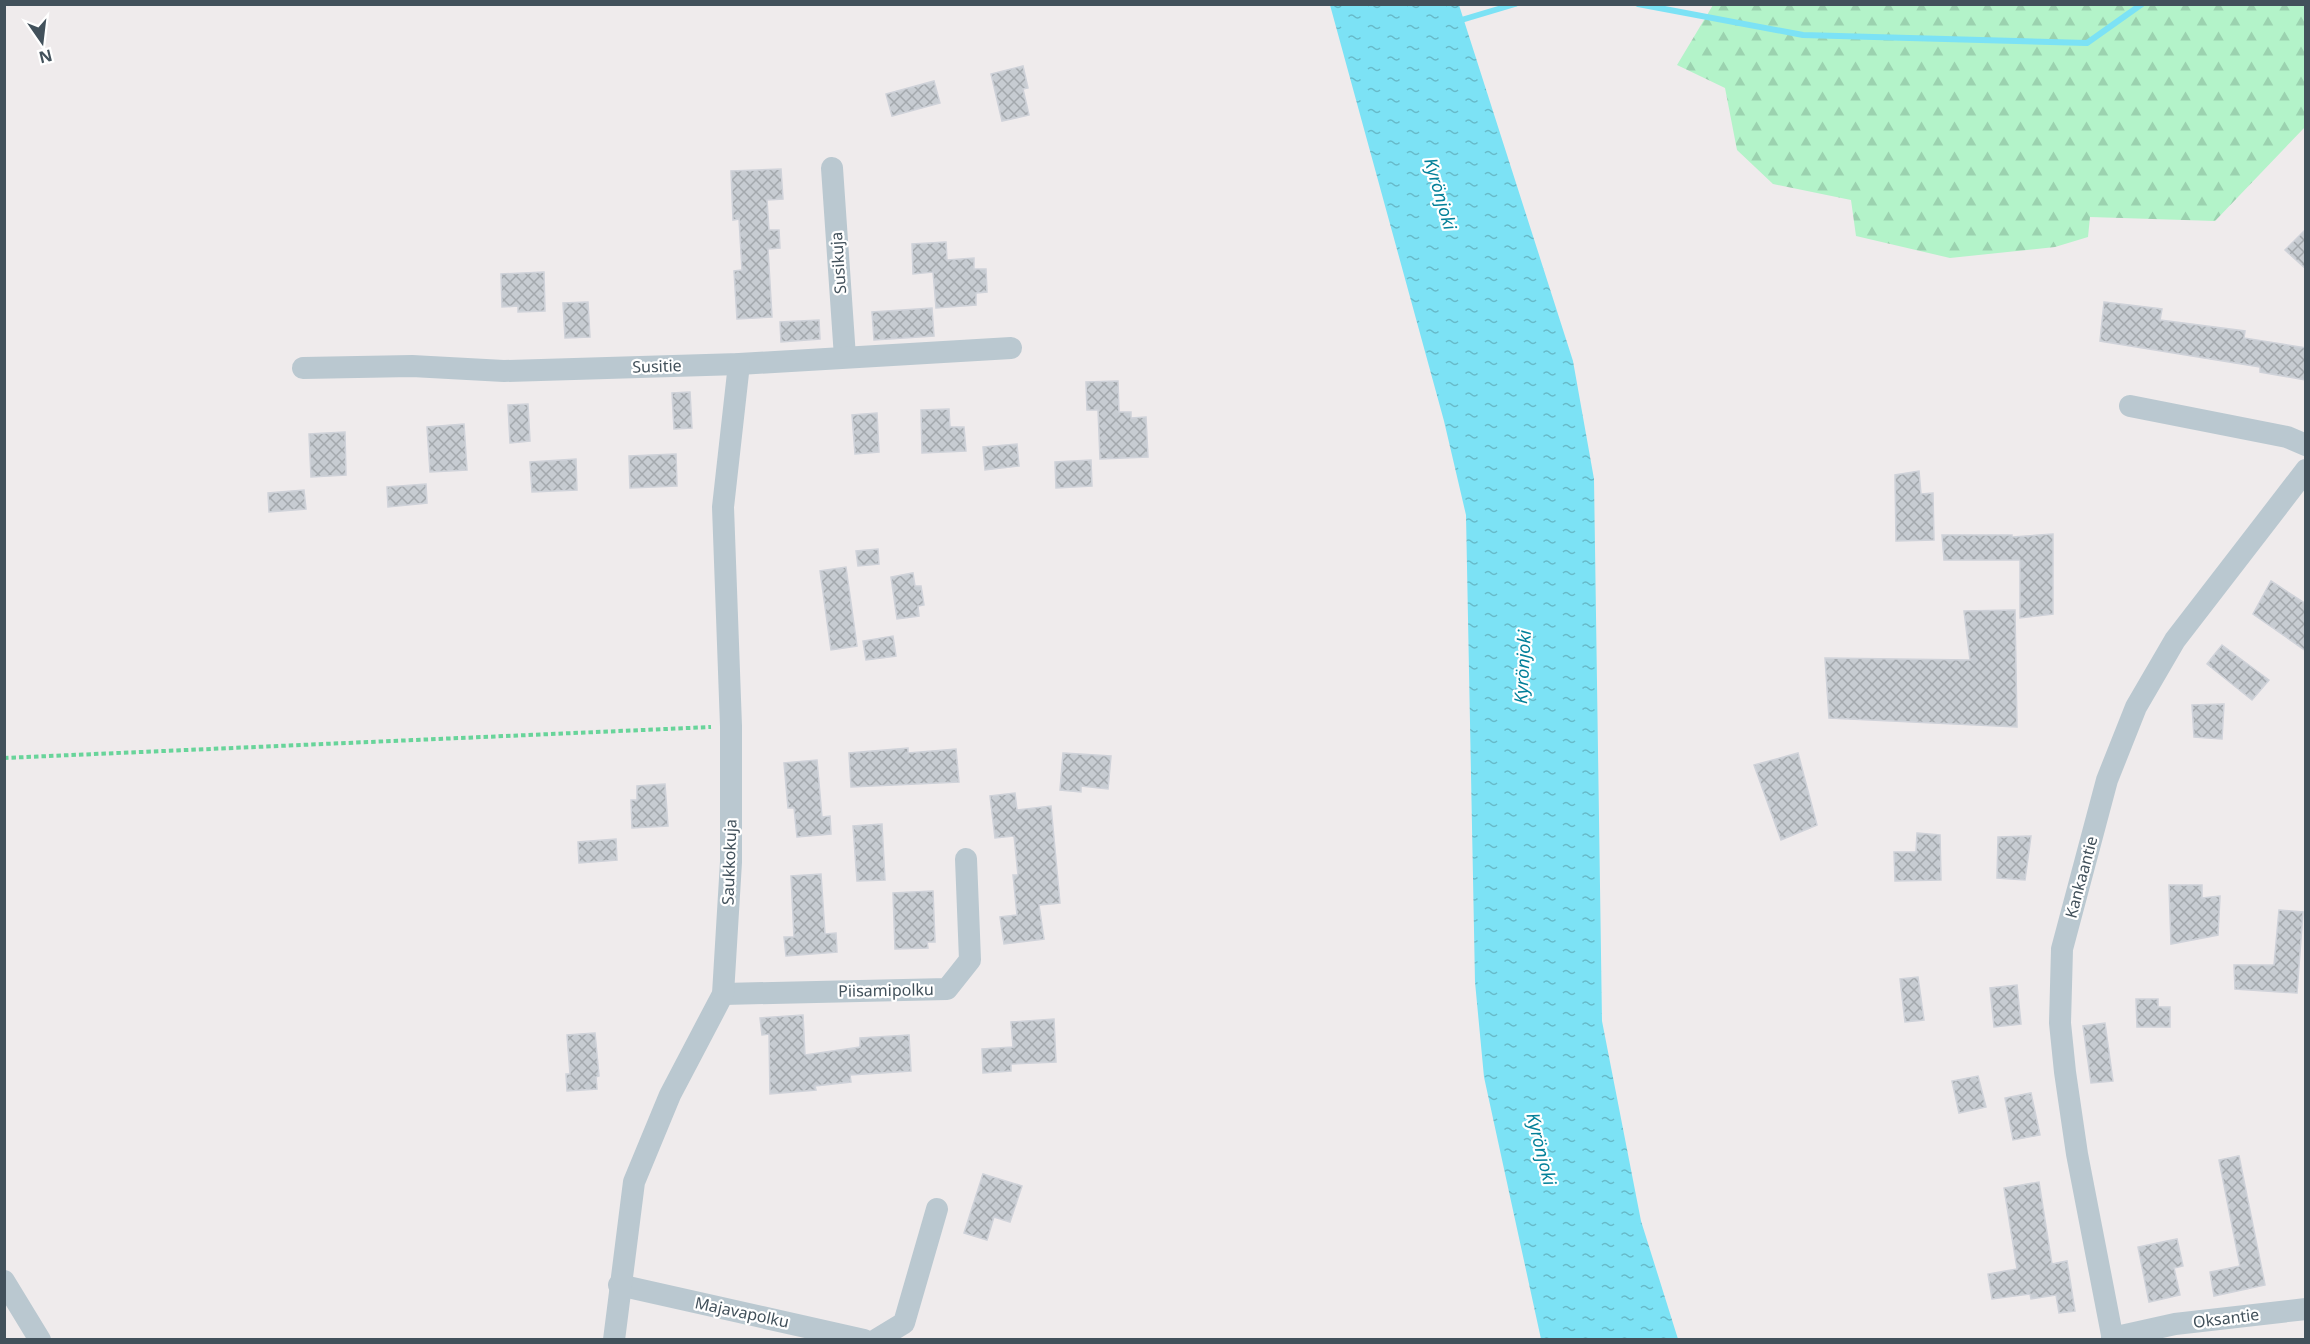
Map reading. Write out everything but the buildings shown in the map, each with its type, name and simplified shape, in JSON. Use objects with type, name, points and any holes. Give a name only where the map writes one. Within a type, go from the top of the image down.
[{"type":"street","name":"Susikuja","points":[[832,168],[845,357]]},
{"type":"street","name":"Susitie","points":[[303,368],[412,366],[504,371],[739,364],[1011,348]]},
{"type":"street","name":"Saukkokuja","points":[[614,1340],[619,1285],[634,1182],[670,1095],[723,994],[730,862],[731,726],[723,507],[739,364]]},
{"type":"street","points":[[2130,406],[2287,437],[2306,445]]},
{"type":"street","name":"Kankaantie","points":[[2112,1339],[2077,1154],[2065,1072],[2060,1023],[2062,949],[2107,780],[2136,707],[2175,640],[2306,470]]},
{"type":"street","name":"Piisamipolku","points":[[723,994],[947,989],[970,960],[966,859]]},
{"type":"street","points":[[876,1340],[904,1323],[937,1209]]},
{"type":"street","points":[[4,1281],[40,1340]]},
{"type":"street","name":"Majavapolku","points":[[619,1285],[864,1340]]},
{"type":"street","name":"Oksantie","points":[[2112,1339],[2175,1324],[2306,1309]]},
{"type":"path","points":[[4,758],[731,726]]},
{"type":"green space","points":[[1713,5],[2305,5],[2305,127],[2215,221],[2090,217],[2088,237],[2055,247],[1950,258],[1856,236],[1851,200],[1773,184],[1737,150],[1725,88],[1677,65]]},
{"type":"water","name":"Kyrönjoki","points":[[1330,5],[1459,5],[1573,361],[1594,479],[1602,1021],[1641,1221],[1678,1339],[1541,1339],[1484,1077],[1475,982],[1466,515],[1444,421]]},
{"type":"waterway","points":[[1458,21],[1515,4]]},
{"type":"waterway","points":[[1638,4],[1803,35],[2087,43],[2142,4]]}]
